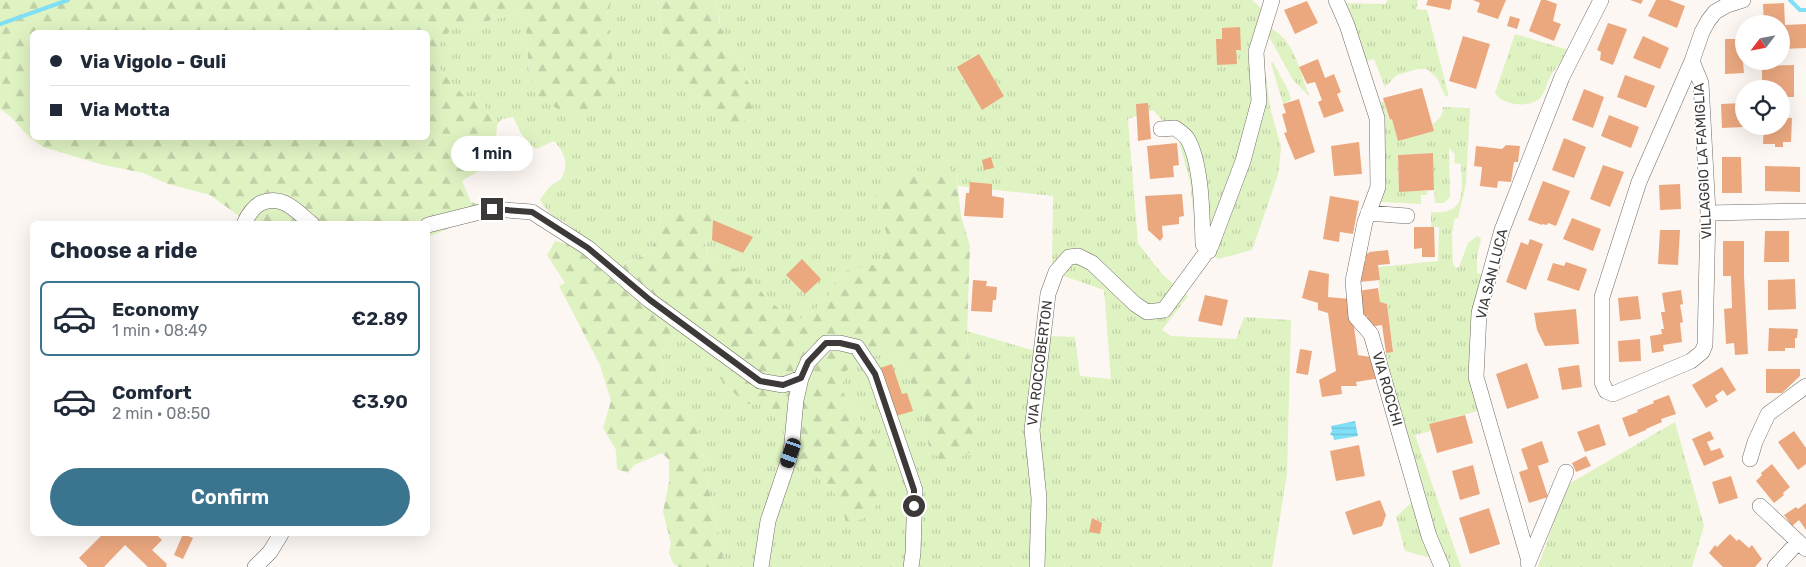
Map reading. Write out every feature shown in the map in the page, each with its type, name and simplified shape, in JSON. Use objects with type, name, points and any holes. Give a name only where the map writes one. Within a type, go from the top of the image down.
[{"type":"street","name":"VIA ROCCOBERTON","points":[[1037,567],[1039,498],[1032,430],[1048,294],[1056,272],[1069,256],[1078,256],[1092,262],[1135,304],[1147,312],[1164,310],[1209,251],[1243,161],[1259,101],[1256,52],[1272,0]]},
{"type":"street","name":"VIA ROCCHI","points":[[1336,0],[1347,25],[1378,118],[1378,186],[1365,222],[1354,281],[1356,317],[1371,334],[1429,536],[1442,567]]},
{"type":"street","name":"VIA SAN LUCA","points":[[1528,564],[1476,377],[1479,313],[1505,221],[1562,78],[1601,0]]},
{"type":"street","points":[[1692,61],[1708,20],[1715,12],[1743,0]]},
{"type":"street","name":"VILLAGGIO LA FAMIGLIA","points":[[1692,61],[1701,83],[1708,213],[1705,345],[1702,352],[1691,361],[1614,394],[1606,391],[1602,382],[1602,297],[1639,182],[1692,61]]},
{"type":"street","points":[[1161,129],[1175,128],[1186,136],[1193,151],[1199,182],[1203,244],[1209,251]]},
{"type":"street","points":[[246,221],[255,206],[278,199],[308,221]]},
{"type":"street","points":[[430,224],[492,209],[532,212],[588,248],[650,300],[760,381],[783,385],[801,378]]},
{"type":"street","points":[[1708,213],[1806,211]]},
{"type":"street","points":[[1368,213],[1407,216]]},
{"type":"street","points":[[761,567],[768,521],[791,453],[796,400],[801,378],[808,362],[826,343],[840,343],[857,347],[875,374],[914,490],[913,553],[910,567]]},
{"type":"street","points":[[1750,459],[1755,442],[1768,414],[1806,386]]},
{"type":"street","points":[[1528,564],[1566,472]]},
{"type":"street","points":[[1760,506],[1802,546],[1775,567]]},
{"type":"street","points":[[255,567],[270,552],[280,536]]},
{"type":"green space","points":[[0,0],[612,0],[607,14],[613,67],[620,93],[591,113],[559,110],[536,94],[529,73],[527,14],[514,14],[469,26],[456,24],[439,44],[439,68],[463,95],[482,103],[497,125],[494,162],[462,181],[471,202],[487,206],[447,229],[430,236],[430,221],[246,221],[210,195],[168,184],[143,173],[100,164],[43,147],[33,140],[430,140],[430,30],[30,30],[30,137],[10,116],[0,109]]},
{"type":"green space","points":[[612,0],[658,0],[664,46],[689,94],[719,117],[719,126],[749,81],[721,29],[716,0],[1252,0],[1262,9],[1265,70],[1270,107],[1281,147],[1278,175],[1252,250],[1218,259],[1209,251],[1196,235],[1190,182],[1178,138],[1153,110],[1128,119],[1138,243],[1162,274],[1188,296],[1162,330],[1171,336],[1236,339],[1244,317],[1291,320],[1287,474],[1272,567],[722,567],[723,553],[707,481],[701,437],[683,406],[663,391],[662,351],[675,334],[689,342],[712,366],[727,386],[768,404],[799,459],[822,477],[842,503],[846,524],[867,426],[854,413],[841,388],[846,371],[861,360],[887,352],[901,361],[923,409],[929,448],[977,426],[971,386],[967,331],[1042,353],[1050,336],[1075,337],[1080,376],[1111,379],[1104,290],[1052,272],[1053,196],[958,186],[956,173],[888,237],[887,251],[876,264],[844,272],[834,283],[828,297],[816,309],[801,319],[779,309],[751,279],[740,271],[714,262],[706,250],[708,237],[662,212],[650,253],[607,271],[572,228],[554,217],[540,200],[553,184],[560,180],[564,172],[563,153],[554,141],[536,149],[525,139],[513,117],[502,119],[497,125],[482,103],[463,95],[439,68],[439,44],[456,24],[469,26],[514,14],[528,14],[526,26],[529,73],[620,93],[613,67],[607,14]]},
{"type":"green space","points":[[658,0],[716,0],[722,31],[746,75],[750,88],[751,111],[745,120],[736,124],[719,127],[719,117],[689,94],[664,46]]},
{"type":"green space","points":[[1387,0],[1418,0],[1416,9],[1427,10],[1449,97],[1445,96],[1437,78],[1427,69],[1418,69],[1397,75],[1385,87],[1374,59],[1359,64],[1337,3],[1386,4]]},
{"type":"green space","points":[[1269,27],[1278,33],[1291,48],[1309,96],[1293,80],[1268,35]]},
{"type":"green space","points":[[1515,34],[1572,51],[1553,72],[1541,97],[1530,103],[1510,103],[1504,101],[1495,93]]},
{"type":"green space","points":[[1273,62],[1289,92],[1291,100],[1283,104],[1271,63]]},
{"type":"green space","points":[[1384,101],[1389,120],[1434,131],[1432,124],[1440,117],[1443,107],[1470,108],[1466,184],[1458,218],[1455,218],[1452,233],[1453,264],[1456,268],[1459,267],[1468,243],[1477,236],[1480,237],[1477,273],[1488,277],[1479,313],[1482,410],[1429,424],[1431,431],[1415,435],[1461,567],[1435,567],[1431,558],[1405,551],[1396,517],[1412,502],[1388,383],[1386,353],[1393,351],[1387,304],[1380,302],[1378,267],[1438,261],[1439,227],[1431,227],[1431,212],[1451,210],[1457,205],[1460,199],[1462,183],[1461,164],[1454,163],[1455,155],[1449,147],[1450,197],[1444,203],[1435,203],[1432,153],[1398,155],[1399,191],[1427,191],[1427,195],[1421,195],[1421,204],[1381,202],[1384,144],[1379,108],[1382,106],[1381,102]]},
{"type":"green space","points":[[947,166],[956,173],[961,216],[970,246],[967,334],[971,386],[977,426],[972,452],[944,463],[929,448],[923,409],[901,361],[887,352],[861,360],[846,371],[841,388],[854,413],[867,426],[878,444],[882,468],[881,495],[871,516],[846,524],[842,503],[822,477],[799,459],[768,404],[748,404],[729,389],[691,346],[674,335],[662,351],[663,391],[683,406],[701,437],[707,481],[723,553],[722,567],[678,567],[673,563],[669,553],[671,543],[663,512],[669,482],[669,460],[662,453],[634,465],[628,473],[617,469],[616,450],[603,428],[611,401],[600,365],[559,286],[565,283],[547,255],[555,241],[584,248],[607,271],[625,265],[622,260],[625,263],[650,253],[662,212],[707,210],[719,219],[714,234],[708,237],[705,243],[707,254],[715,263],[739,270],[754,281],[764,295],[779,309],[801,319],[816,309],[828,297],[834,283],[845,271],[876,264],[887,251],[888,237],[874,197],[891,183]]},
{"type":"green space","points":[[1675,422],[1704,526],[1692,567],[1538,567],[1567,485]]},
{"type":"water","points":[[1355,421],[1358,436],[1334,440],[1330,434],[1332,431],[1331,426]]},
{"type":"building","points":[[1428,0],[1452,0],[1450,10],[1426,5]]},
{"type":"building","points":[[1473,0],[1506,0],[1498,19],[1477,12],[1480,3]]},
{"type":"building","points":[[1541,0],[1557,4],[1553,21],[1561,24],[1554,41],[1529,31]]},
{"type":"building","points":[[1630,0],[1643,0],[1641,4]]},
{"type":"building","points":[[1656,0],[1669,0],[1685,6],[1677,28],[1648,16]]},
{"type":"building","points":[[1307,1],[1318,23],[1295,34],[1284,10]]},
{"type":"building","points":[[1784,3],[1785,15],[1764,15],[1763,4]]},
{"type":"building","points":[[1510,16],[1520,19],[1517,29],[1507,26]]},
{"type":"building","points":[[1608,23],[1627,29],[1613,65],[1600,60],[1601,52],[1597,50]]},
{"type":"building","points":[[1806,24],[1806,48],[1790,49],[1790,25]]},
{"type":"building","points":[[1240,27],[1241,50],[1236,50],[1237,64],[1217,65],[1216,39],[1222,39],[1222,28]]},
{"type":"building","points":[[1463,36],[1490,44],[1476,89],[1449,81]]},
{"type":"building","points":[[1643,36],[1669,48],[1660,69],[1633,58]]},
{"type":"building","points":[[1725,39],[1735,39],[1735,70],[1744,70],[1744,73],[1725,74]]},
{"type":"building","points":[[979,54],[1004,96],[982,110],[957,67]]},
{"type":"building","points":[[1318,59],[1325,78],[1334,74],[1341,92],[1337,94],[1344,111],[1324,118],[1318,102],[1322,100],[1315,82],[1307,84],[1299,67]]},
{"type":"building","points":[[1790,65],[1794,65],[1794,97],[1790,97],[1790,80],[1762,80],[1762,70],[1790,70]]},
{"type":"building","points":[[1625,75],[1655,86],[1646,108],[1617,97]]},
{"type":"building","points":[[1422,88],[1434,131],[1398,141],[1392,119],[1390,120],[1383,98]]},
{"type":"building","points":[[1584,89],[1604,97],[1593,128],[1572,120]]},
{"type":"building","points":[[1299,99],[1315,152],[1295,160],[1284,133],[1287,132],[1282,114],[1286,113],[1283,104]]},
{"type":"building","points":[[1148,103],[1151,139],[1138,141],[1136,104]]},
{"type":"building","points":[[1735,103],[1735,127],[1722,128],[1721,104]]},
{"type":"building","points":[[1609,115],[1639,127],[1631,148],[1601,136]]},
{"type":"building","points":[[1790,118],[1792,118],[1791,142],[1783,142],[1783,147],[1775,147],[1775,144],[1763,144],[1764,135],[1790,135]]},
{"type":"building","points":[[1564,138],[1586,147],[1574,178],[1552,170]]},
{"type":"building","points":[[1359,142],[1362,174],[1334,176],[1331,146]]},
{"type":"building","points":[[1177,143],[1179,165],[1173,166],[1174,177],[1150,179],[1147,146]]},
{"type":"building","points":[[1506,145],[1520,146],[1518,162],[1514,162],[1511,182],[1498,181],[1497,188],[1480,186],[1482,167],[1474,166],[1476,146],[1502,149]]},
{"type":"building","points":[[1433,153],[1434,190],[1399,192],[1398,155]]},
{"type":"building","points":[[991,157],[994,168],[984,170],[982,160]]},
{"type":"building","points":[[1722,157],[1741,157],[1742,193],[1722,193]]},
{"type":"building","points":[[1603,165],[1624,172],[1610,207],[1590,199]]},
{"type":"building","points":[[1765,166],[1800,167],[1800,192],[1765,191]]},
{"type":"building","points":[[1543,181],[1570,191],[1556,226],[1548,223],[1547,225],[1542,225],[1528,220]]},
{"type":"building","points":[[970,182],[992,184],[992,196],[1004,198],[1003,218],[964,216],[966,193],[969,193]]},
{"type":"building","points":[[1680,184],[1681,209],[1660,210],[1659,185]]},
{"type":"building","points":[[1182,194],[1184,216],[1179,217],[1179,224],[1162,226],[1163,237],[1160,241],[1148,230],[1145,196]]},
{"type":"building","points":[[1330,196],[1359,201],[1353,234],[1340,232],[1339,242],[1323,239]]},
{"type":"building","points":[[1572,218],[1601,229],[1593,251],[1563,239]]},
{"type":"building","points":[[713,220],[753,237],[743,253],[712,240]]},
{"type":"building","points":[[1414,227],[1434,227],[1435,257],[1422,257],[1422,248],[1414,249]]},
{"type":"building","points":[[1660,230],[1680,230],[1678,265],[1658,264]]},
{"type":"building","points":[[1765,231],[1789,231],[1789,262],[1764,262]]},
{"type":"building","points":[[1530,239],[1543,244],[1526,290],[1506,282],[1521,242],[1528,245]]},
{"type":"building","points":[[1723,241],[1744,241],[1748,354],[1735,355],[1734,343],[1726,344],[1724,309],[1732,308],[1731,276],[1723,276]]},
{"type":"building","points":[[1388,250],[1390,264],[1378,265],[1380,280],[1359,282],[1361,261],[1366,261],[1366,254]]},
{"type":"building","points":[[802,259],[821,279],[805,294],[786,275]]},
{"type":"building","points":[[1566,262],[1587,269],[1579,291],[1547,280],[1553,263],[1564,266]]},
{"type":"building","points":[[1309,270],[1329,274],[1328,297],[1350,299],[1358,355],[1377,358],[1380,378],[1356,382],[1357,386],[1341,386],[1342,394],[1322,397],[1319,380],[1336,371],[1328,313],[1318,310],[1318,303],[1302,298]]},
{"type":"building","points":[[1795,279],[1796,309],[1768,310],[1768,280]]},
{"type":"building","points":[[973,280],[987,281],[986,286],[997,287],[996,300],[993,300],[992,312],[971,311]]},
{"type":"building","points":[[1378,288],[1380,302],[1387,304],[1393,352],[1386,353],[1382,325],[1369,327],[1367,316],[1362,316],[1358,291]]},
{"type":"building","points":[[1681,290],[1683,304],[1680,305],[1683,322],[1680,323],[1682,342],[1663,345],[1664,351],[1652,353],[1650,336],[1662,334],[1661,329],[1664,329],[1661,312],[1665,312],[1662,293]]},
{"type":"building","points":[[1205,295],[1228,300],[1222,326],[1198,321]]},
{"type":"building","points":[[1638,296],[1641,319],[1620,321],[1618,298]]},
{"type":"building","points":[[1576,309],[1579,344],[1545,346],[1537,330],[1534,313]]},
{"type":"building","points":[[1769,328],[1798,329],[1797,338],[1795,338],[1795,348],[1785,348],[1785,351],[1768,351]]},
{"type":"building","points":[[1640,339],[1641,361],[1619,362],[1618,341]]},
{"type":"building","points":[[1300,349],[1312,351],[1308,375],[1296,373]]},
{"type":"building","points":[[1527,363],[1539,398],[1507,409],[1496,374]]},
{"type":"building","points":[[892,364],[902,394],[907,393],[913,411],[896,416],[880,368]]},
{"type":"building","points":[[1579,365],[1582,387],[1562,390],[1558,368]]},
{"type":"building","points":[[1722,367],[1736,390],[1727,396],[1723,390],[1715,396],[1718,401],[1706,408],[1692,385]]},
{"type":"building","points":[[1766,369],[1800,369],[1800,376],[1782,393],[1766,393]]},
{"type":"building","points":[[1669,395],[1676,414],[1661,419],[1662,422],[1629,437],[1622,418],[1638,412],[1637,410],[1654,403],[1653,401]]},
{"type":"building","points":[[1465,415],[1473,443],[1437,453],[1429,424]]},
{"type":"building","points":[[1599,424],[1606,445],[1585,452],[1577,432]]},
{"type":"building","points":[[1710,431],[1714,439],[1707,442],[1711,451],[1720,448],[1724,457],[1704,466],[1692,439]]},
{"type":"building","points":[[1794,431],[1806,448],[1806,464],[1798,470],[1778,442]]},
{"type":"building","points":[[1542,441],[1549,462],[1538,466],[1548,497],[1529,503],[1519,472],[1528,469],[1521,449]]},
{"type":"building","points":[[1359,445],[1365,476],[1336,481],[1330,451]]},
{"type":"building","points":[[1586,456],[1591,466],[1576,472],[1572,463]]},
{"type":"building","points":[[1772,464],[1790,487],[1774,503],[1756,481],[1762,475],[1761,473]]},
{"type":"building","points":[[1473,465],[1480,494],[1460,500],[1452,471]]},
{"type":"building","points":[[1731,476],[1738,498],[1719,504],[1712,482]]},
{"type":"building","points":[[1380,500],[1386,515],[1382,526],[1353,535],[1345,512]]},
{"type":"building","points":[[1806,503],[1806,530],[1799,520],[1792,526],[1784,515]]},
{"type":"building","points":[[1489,508],[1500,544],[1470,554],[1459,518]]},
{"type":"building","points":[[1092,518],[1102,523],[1100,534],[1089,532]]},
{"type":"building","points":[[1730,534],[1749,548],[1752,545],[1762,559],[1755,567],[1723,567],[1709,553],[1715,545],[1717,547]]},
{"type":"building","points":[[101,536],[158,536],[162,540],[152,550],[167,564],[167,567],[148,567],[125,545],[104,567],[88,567],[79,558]]},
{"type":"building","points":[[182,536],[193,538],[183,559],[174,555]]},
{"type":"waterway","points":[[0,24],[68,0]]},
{"type":"waterway","points":[[1790,0],[1800,10],[1806,10]]},
{"type":"route","points":[[492,209],[532,212],[588,248],[650,300],[760,381],[783,385],[801,378],[808,362],[826,343],[840,343],[857,347],[875,374],[896,431],[914,490],[914,506]]}]
